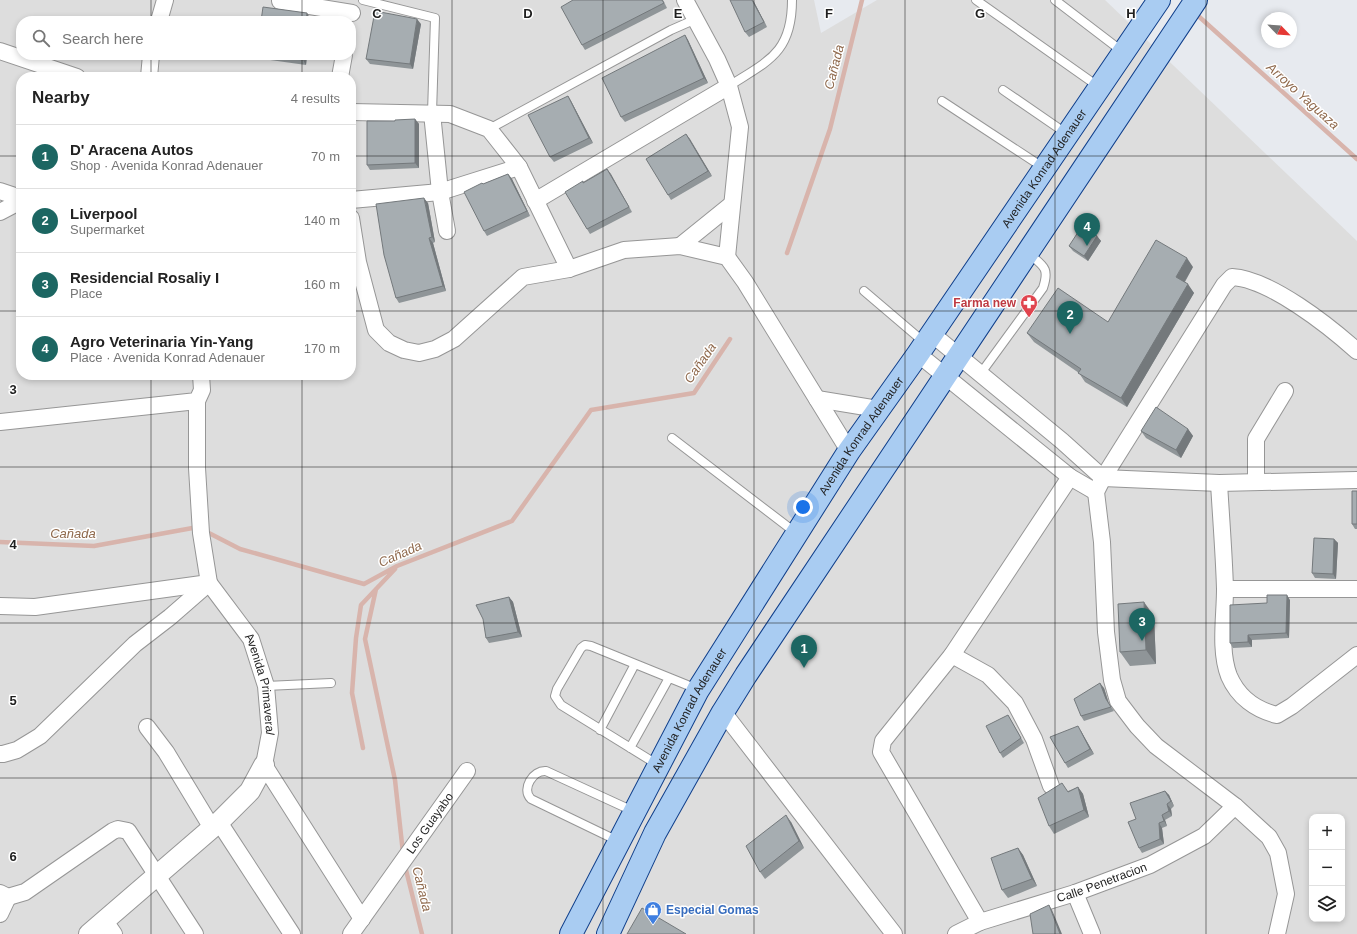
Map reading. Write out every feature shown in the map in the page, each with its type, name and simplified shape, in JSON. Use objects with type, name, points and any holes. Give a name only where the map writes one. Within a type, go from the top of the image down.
[{"type":"main road","name":"Avenida Konrad Adenauer","points":[[571,934],[618,841],[698,690],[796,534],[878,408],[925,344],[1159,0]]},
{"type":"main road","points":[[608,934],[655,833],[723,712],[1196,0]]},
{"type":"street","points":[[160,16],[165,0]]},
{"type":"street","points":[[685,0],[717,59],[729,86],[740,127],[727,257]]},
{"type":"street","points":[[280,1],[352,11]]},
{"type":"street","points":[[0,51],[16,56]]},
{"type":"street","points":[[27,60],[62,72]]},
{"type":"street","points":[[149,72],[150,60]]},
{"type":"street","points":[[341,72],[343,60]]},
{"type":"street","points":[[535,201],[729,86]]},
{"type":"street","points":[[356,112],[450,114],[490,128],[519,167],[569,270]]},
{"type":"street","points":[[432,113],[440,192],[447,231]]},
{"type":"street","points":[[356,200],[440,192],[519,167]]},
{"type":"street","points":[[0,191],[16,198]]},
{"type":"street","points":[[0,212],[16,203]]},
{"type":"street","points":[[680,246],[732,204]]},
{"type":"street","points":[[356,256],[376,330],[389,343],[404,350],[420,353],[435,349],[454,339],[522,277],[569,270],[624,250],[680,246],[727,257],[745,282],[849,451]]},
{"type":"street","points":[[1278,934],[1286,894],[1278,853],[1270,837],[1234,806],[1156,746],[1137,726],[1118,701],[1112,680],[1106,632],[1099,485],[1224,285],[1232,277],[1243,277],[1289,299],[1332,329],[1357,350]]},
{"type":"street","points":[[925,344],[960,355],[1062,441],[1099,485]]},
{"type":"street","points":[[925,344],[946,376],[1070,477],[1099,485],[1357,480]]},
{"type":"street","points":[[201,380],[202,390],[196,401],[196,468],[201,533],[209,583]]},
{"type":"street","points":[[1256,482],[1256,439],[1285,391]]},
{"type":"street","points":[[817,398],[878,408]]},
{"type":"street","points":[[0,422],[196,401]]},
{"type":"street","points":[[980,922],[881,752],[883,741],[952,655],[1070,477]]},
{"type":"street","points":[[1218,483],[1225,589],[1225,661],[1230,677],[1238,691],[1252,705],[1264,712],[1277,715],[1292,706],[1357,655]]},
{"type":"street","points":[[0,606],[35,607],[209,583]]},
{"type":"street","points":[[0,754],[17,750],[40,736],[135,644],[170,617],[209,583]]},
{"type":"street","name":"Avenida Primaveral","points":[[89,934],[109,928],[157,877],[216,825],[250,791],[264,765],[270,733],[266,686],[250,639],[209,583]]},
{"type":"street","points":[[1225,589],[1357,589]]},
{"type":"street","points":[[952,655],[988,675],[1015,703],[1034,739],[1051,786]]},
{"type":"street","points":[[723,712],[894,934]]},
{"type":"street","points":[[146,727],[166,752],[292,934]]},
{"type":"street","points":[[264,765],[362,919]]},
{"type":"street","name":"Los Guayabo","points":[[351,934],[467,771]]},
{"type":"street","name":"Calle Penetracion","points":[[956,934],[980,922],[1075,893],[1150,865],[1204,836],[1234,806]]},
{"type":"street","points":[[0,914],[4,895],[25,892],[112,831],[118,829],[128,831],[195,934]]},
{"type":"street","points":[[1075,893],[1092,934]]},
{"type":"lane","points":[[363,0],[435,18],[432,113]]},
{"type":"lane","points":[[729,86],[774,56],[786,37],[792,14],[792,0]]},
{"type":"lane","points":[[976,0],[1100,87]]},
{"type":"lane","points":[[1055,0],[1124,52]]},
{"type":"lane","points":[[490,128],[671,30],[696,19]]},
{"type":"lane","points":[[1003,90],[1068,134]]},
{"type":"lane","points":[[942,101],[1045,168]]},
{"type":"lane","points":[[981,373],[1043,288],[1047,276],[1044,267],[1028,253]]},
{"type":"lane","points":[[864,291],[925,344]]},
{"type":"lane","points":[[672,438],[796,534]]},
{"type":"lane","points":[[658,766],[561,705],[555,696],[557,690],[581,648],[585,645],[698,690]]},
{"type":"lane","points":[[600,730],[635,664]]},
{"type":"lane","points":[[630,748],[669,678]]},
{"type":"lane","points":[[266,686],[331,683]]},
{"type":"lane","points":[[618,841],[531,799],[527,795],[526,789],[534,774],[540,771],[546,771],[634,811]]},
{"type":"shaded area","points":[[0,0],[814,0],[821,33],[877,0],[1105,0],[1357,241],[1357,934],[0,934]]},
{"type":"building","points":[[573,0],[662,0],[664,3],[582,45],[561,7]]},
{"type":"building","points":[[730,0],[752,0],[764,22],[745,32]]},
{"type":"building","points":[[263,7],[307,13],[307,16],[262,16]]},
{"type":"building","points":[[375,11],[417,19],[410,64],[366,59]]},
{"type":"building","points":[[685,35],[704,78],[621,117],[602,78]]},
{"type":"building","points":[[568,96],[589,138],[550,157],[528,115]]},
{"type":"building","points":[[415,119],[415,163],[367,165],[367,121]]},
{"type":"building","points":[[686,134],[708,171],[668,195],[646,159]]},
{"type":"building","points":[[607,169],[629,207],[587,229],[565,192]]},
{"type":"building","points":[[508,174],[527,211],[484,231],[464,192],[482,183],[483,184]]},
{"type":"building","points":[[424,198],[432,237],[429,238],[443,286],[396,298],[384,255],[376,204]]},
{"type":"building","points":[[1082,226],[1097,236],[1084,256],[1069,246]]},
{"type":"building","points":[[1156,240],[1187,258],[1176,277],[1188,284],[1121,398],[1078,373],[1081,369],[1027,333],[1058,288],[1108,322]]},
{"type":"building","points":[[1156,407],[1188,429],[1176,450],[1141,431]]},
{"type":"building","points":[[1352,491],[1357,491],[1357,524],[1352,524]]},
{"type":"building","points":[[1314,538],[1334,539],[1333,574],[1312,573]]},
{"type":"building","points":[[1267,595],[1287,595],[1286,633],[1248,635],[1248,642],[1230,643],[1230,605],[1267,603]]},
{"type":"building","points":[[509,597],[518,632],[486,638],[483,619],[476,605]]},
{"type":"building","points":[[1144,602],[1146,650],[1120,652],[1118,604]]},
{"type":"building","points":[[1100,683],[1106,699],[1111,707],[1081,716],[1074,699]]},
{"type":"building","points":[[1008,715],[1021,738],[1000,753],[986,726]]},
{"type":"building","points":[[1078,726],[1090,749],[1065,763],[1050,737]]},
{"type":"building","points":[[1062,783],[1068,792],[1078,787],[1084,810],[1049,826],[1038,798]]},
{"type":"building","points":[[1165,791],[1171,801],[1167,804],[1169,811],[1162,815],[1164,821],[1159,823],[1160,839],[1139,848],[1128,822],[1136,819],[1130,803]]},
{"type":"building","points":[[786,815],[799,841],[760,872],[746,846]]},
{"type":"building","points":[[1018,848],[1032,879],[1002,890],[991,858]]},
{"type":"building","points":[[1049,905],[1060,934],[1033,934],[1030,914]]},
{"type":"building","points":[[642,908],[686,934],[627,934]]},
{"type":"waterway","name":"Cañada","points":[[787,253],[830,129],[862,0]]},
{"type":"waterway","name":"Arroyo Yaguaza","points":[[1195,13],[1357,159]]},
{"type":"waterway","name":"Cañada","points":[[205,531],[240,549],[364,584],[397,566],[512,521],[591,410],[694,393],[730,339]]},
{"type":"waterway","name":"Cañada","points":[[0,542],[94,546],[198,527]]},
{"type":"waterway","points":[[363,748],[352,693],[356,638],[361,605],[395,569]]},
{"type":"waterway","name":"Cañada","points":[[376,589],[365,639],[395,780],[403,853]]},
{"type":"waterway","name":"Cañada","points":[[405,866],[422,934]]},
{"type":"place","name":"Agro Veterinaria Yin-Yang","points":[[1087,246]]},
{"type":"place","name":"Farma new","points":[[1029,318]]},
{"type":"place","name":"Liverpool","points":[[1070,334]]},
{"type":"place","name":"Residencial Rosaliy I","points":[[1142,641]]},
{"type":"place","name":"D' Aracena Autos","points":[[804,668]]},
{"type":"place","name":"Especial Gomas","points":[[653,925]]}]
